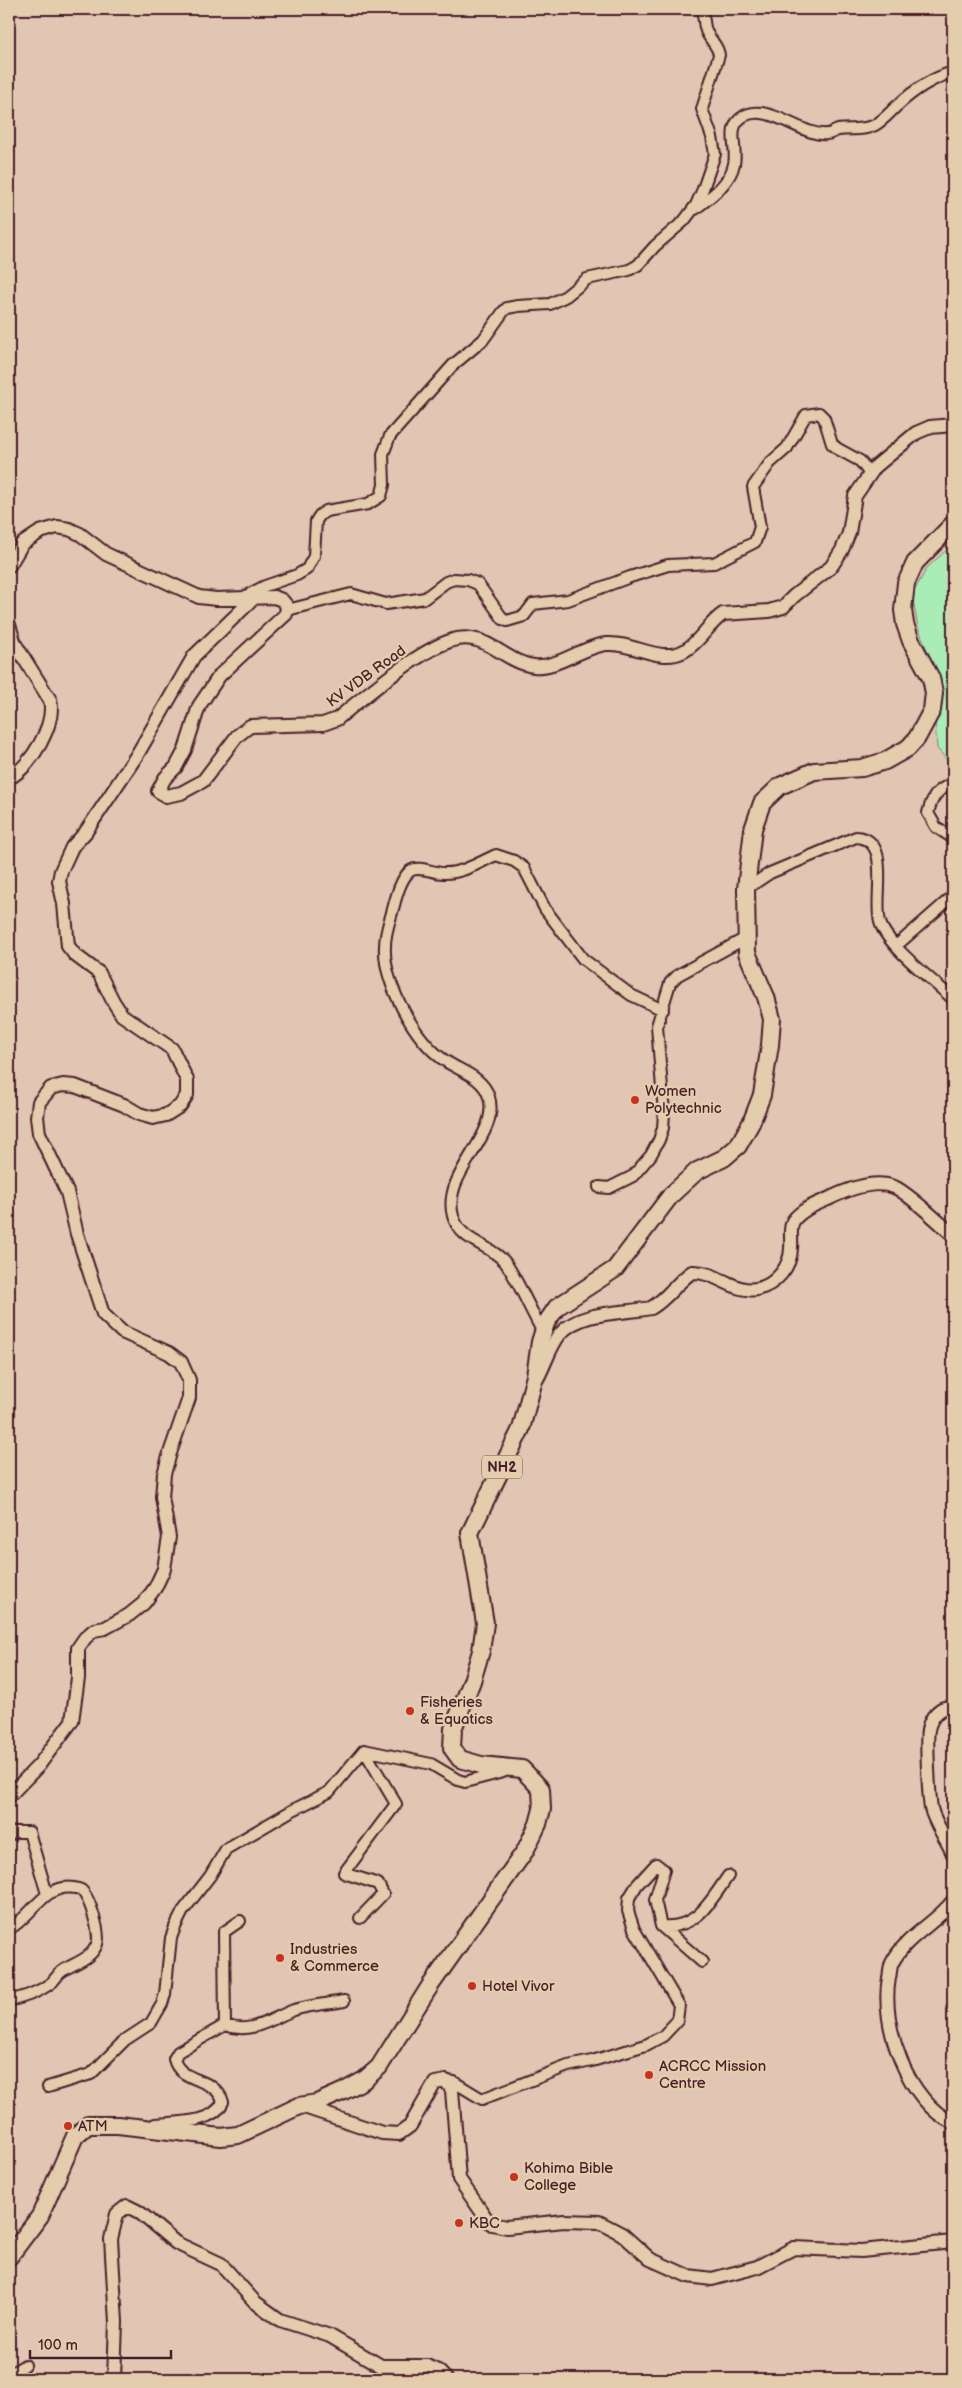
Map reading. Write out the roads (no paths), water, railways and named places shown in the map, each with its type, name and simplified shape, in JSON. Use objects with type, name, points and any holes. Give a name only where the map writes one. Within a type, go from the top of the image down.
[{"type":"highway","name":"NH2","points":[[522,1769],[481,1765],[460,1759],[452,1748],[453,1729],[475,1673],[481,1651],[485,1623],[470,1533],[521,1429],[543,1332],[546,1323],[557,1307],[615,1269],[671,1195],[697,1171],[731,1152],[738,1146],[745,1134],[762,1096],[772,1020],[766,996],[746,953],[746,889],[753,829],[762,803],[780,786],[814,771],[862,768],[885,762],[908,748],[917,738],[932,710],[934,693],[931,678],[911,641],[902,610],[906,583],[914,563],[953,524]]},
{"type":"highway","points":[[9,2257],[40,2216],[75,2136],[88,2125],[95,2124],[204,2136],[238,2135],[299,2106],[317,2103],[344,2091],[364,2080],[379,2067],[430,1986],[525,1851],[538,1824],[542,1809],[541,1789],[522,1769]]},
{"type":"street","points":[[690,213],[703,189],[715,154],[712,137],[702,109],[719,55],[718,50],[706,32],[705,17],[701,9]]},
{"type":"street","points":[[239,599],[265,586],[297,576],[307,569],[314,556],[315,526],[320,515],[326,511],[368,504],[381,496],[384,485],[384,454],[390,436],[453,365],[483,340],[507,308],[550,304],[566,296],[587,279],[623,272],[638,265],[690,213],[719,190],[734,166],[733,133],[736,122],[745,115],[762,113],[797,127],[826,134],[837,130],[861,129],[875,125],[915,92],[942,75],[953,72]]},
{"type":"street","points":[[9,554],[40,532],[57,527],[68,529],[80,534],[106,554],[198,596],[216,599],[274,597],[287,606],[287,610],[351,594],[386,604],[425,598],[454,579],[468,580],[478,584],[503,619],[512,622],[524,616],[534,604],[568,600],[630,577],[668,566],[714,563],[755,542],[760,527],[753,488],[766,469],[787,448],[806,415],[814,412],[824,418],[832,444],[860,460],[870,474]]},
{"type":"street","name":"KV VDB Road","points":[[287,610],[281,620],[220,675],[199,706],[185,750],[158,791],[166,796],[181,793],[203,781],[237,736],[250,726],[323,724],[337,719],[411,663],[453,640],[471,638],[534,666],[555,662],[606,644],[625,646],[669,656],[684,650],[723,614],[769,611],[783,607],[831,567],[842,550],[849,532],[855,496],[870,474],[916,433],[930,428],[953,425]]},
{"type":"street","points":[[9,566],[22,544]]},
{"type":"street","points":[[9,1796],[39,1765],[72,1721],[78,1678],[78,1648],[94,1630],[105,1628],[144,1603],[155,1588],[164,1569],[169,1537],[162,1497],[164,1474],[189,1398],[188,1380],[181,1362],[169,1353],[122,1332],[103,1314],[76,1234],[67,1192],[39,1133],[37,1117],[39,1102],[51,1088],[63,1085],[75,1086],[139,1114],[153,1118],[166,1115],[180,1106],[187,1095],[187,1080],[172,1049],[122,1014],[112,1002],[99,973],[75,955],[68,946],[64,904],[59,881],[61,871],[72,847],[85,833],[137,755],[194,656],[254,598]]},
{"type":"street","points":[[9,625],[15,644],[50,700],[52,710],[50,724],[34,752],[18,773],[9,778]]},
{"type":"street","points":[[953,784],[938,790],[934,795],[928,814],[936,827],[953,838]]},
{"type":"street","points":[[746,889],[770,873],[856,837],[864,837],[870,840],[876,847],[878,857],[880,922],[888,937],[896,946],[953,999]]},
{"type":"street","points":[[543,1332],[505,1263],[491,1250],[466,1237],[456,1226],[452,1214],[452,1198],[459,1177],[487,1125],[490,1098],[484,1086],[477,1079],[454,1067],[429,1046],[415,1029],[395,993],[388,975],[384,947],[403,881],[409,872],[415,869],[452,873],[496,855],[514,860],[524,868],[546,910],[583,959],[631,995],[662,1010]]},
{"type":"street","points":[[896,946],[953,896]]},
{"type":"street","points":[[599,1187],[609,1188],[633,1176],[651,1155],[659,1140],[663,1128],[664,1113],[658,1026],[670,983],[678,975],[746,938]]},
{"type":"street","points":[[531,1390],[560,1334],[576,1322],[594,1317],[650,1308],[658,1304],[682,1278],[692,1272],[710,1274],[734,1287],[757,1289],[776,1280],[789,1262],[792,1250],[792,1223],[798,1215],[812,1206],[852,1188],[864,1185],[894,1187],[953,1235]]},
{"type":"street","points":[[953,1709],[948,1707],[941,1708],[928,1730],[931,1807],[953,1854]]},
{"type":"street","points":[[364,1750],[431,1764],[465,1782],[522,1769]]},
{"type":"street","points":[[360,1918],[383,1894],[378,1884],[344,1874],[396,1804],[364,1750]]},
{"type":"street","points":[[48,2087],[91,2074],[126,2040],[151,2023],[162,2004],[165,1994],[171,1938],[175,1927],[183,1911],[210,1876],[226,1849],[291,1811],[329,1792],[364,1750]]},
{"type":"street","points":[[9,1836],[16,1832],[29,1832],[47,1894]]},
{"type":"street","points":[[299,2106],[382,2133],[399,2134],[410,2126],[435,2083],[454,2082],[482,2099],[546,2074],[624,2053],[663,2036],[677,2020],[679,2005],[634,1928],[628,1911],[629,1898],[652,1866],[656,1864],[664,1870],[655,1900],[661,1926],[702,1962]]},
{"type":"street","points":[[661,1926],[673,1927],[685,1924],[700,1914],[728,1876]]},
{"type":"street","points":[[9,1929],[29,1914],[47,1894],[66,1888],[80,1890],[88,1898],[98,1938],[97,1944],[84,1960],[59,1973],[53,1981],[42,1989],[9,2001]]},
{"type":"street","points":[[953,1901],[911,1939],[891,1964],[886,1990],[888,2024],[902,2062],[917,2089],[946,2120],[953,2123]]},
{"type":"street","points":[[225,2024],[224,1932],[240,1920]]},
{"type":"street","points":[[225,2024],[235,2028],[248,2029],[259,2027],[293,2011],[344,2001]]},
{"type":"street","points":[[132,2128],[202,2118],[217,2112],[223,2102],[221,2094],[214,2087],[185,2074],[176,2067],[174,2060],[178,2052],[225,2024]]},
{"type":"street","points":[[446,2081],[452,2090],[456,2171],[459,2179],[492,2224],[507,2227],[564,2221],[600,2222],[622,2234],[650,2259],[688,2276],[712,2279],[757,2267],[794,2248],[861,2251],[953,2242]]},
{"type":"street","points":[[114,2379],[116,2322],[111,2239],[117,2214],[127,2206],[139,2212],[176,2243],[221,2264],[255,2302],[280,2320],[330,2336],[381,2366],[426,2366],[438,2371],[446,2379]]},
{"type":"street","points":[[9,2375],[25,2365]]},
{"type":"place","name":"Women Polytechnic","points":[[635,1100]]},
{"type":"place","name":"Fisheries & Equatics","points":[[410,1711]]},
{"type":"place","name":"Industries & Commerce","points":[[280,1958]]},
{"type":"place","name":"Hotel Vivor","points":[[472,1986]]},
{"type":"place","name":"ACRCC Mission Centre","points":[[649,2075]]},
{"type":"place","name":"ATM","points":[[68,2126]]},
{"type":"place","name":"Kohima Bible College","points":[[514,2177]]},
{"type":"place","name":"KBC","points":[[459,2223]]}]
